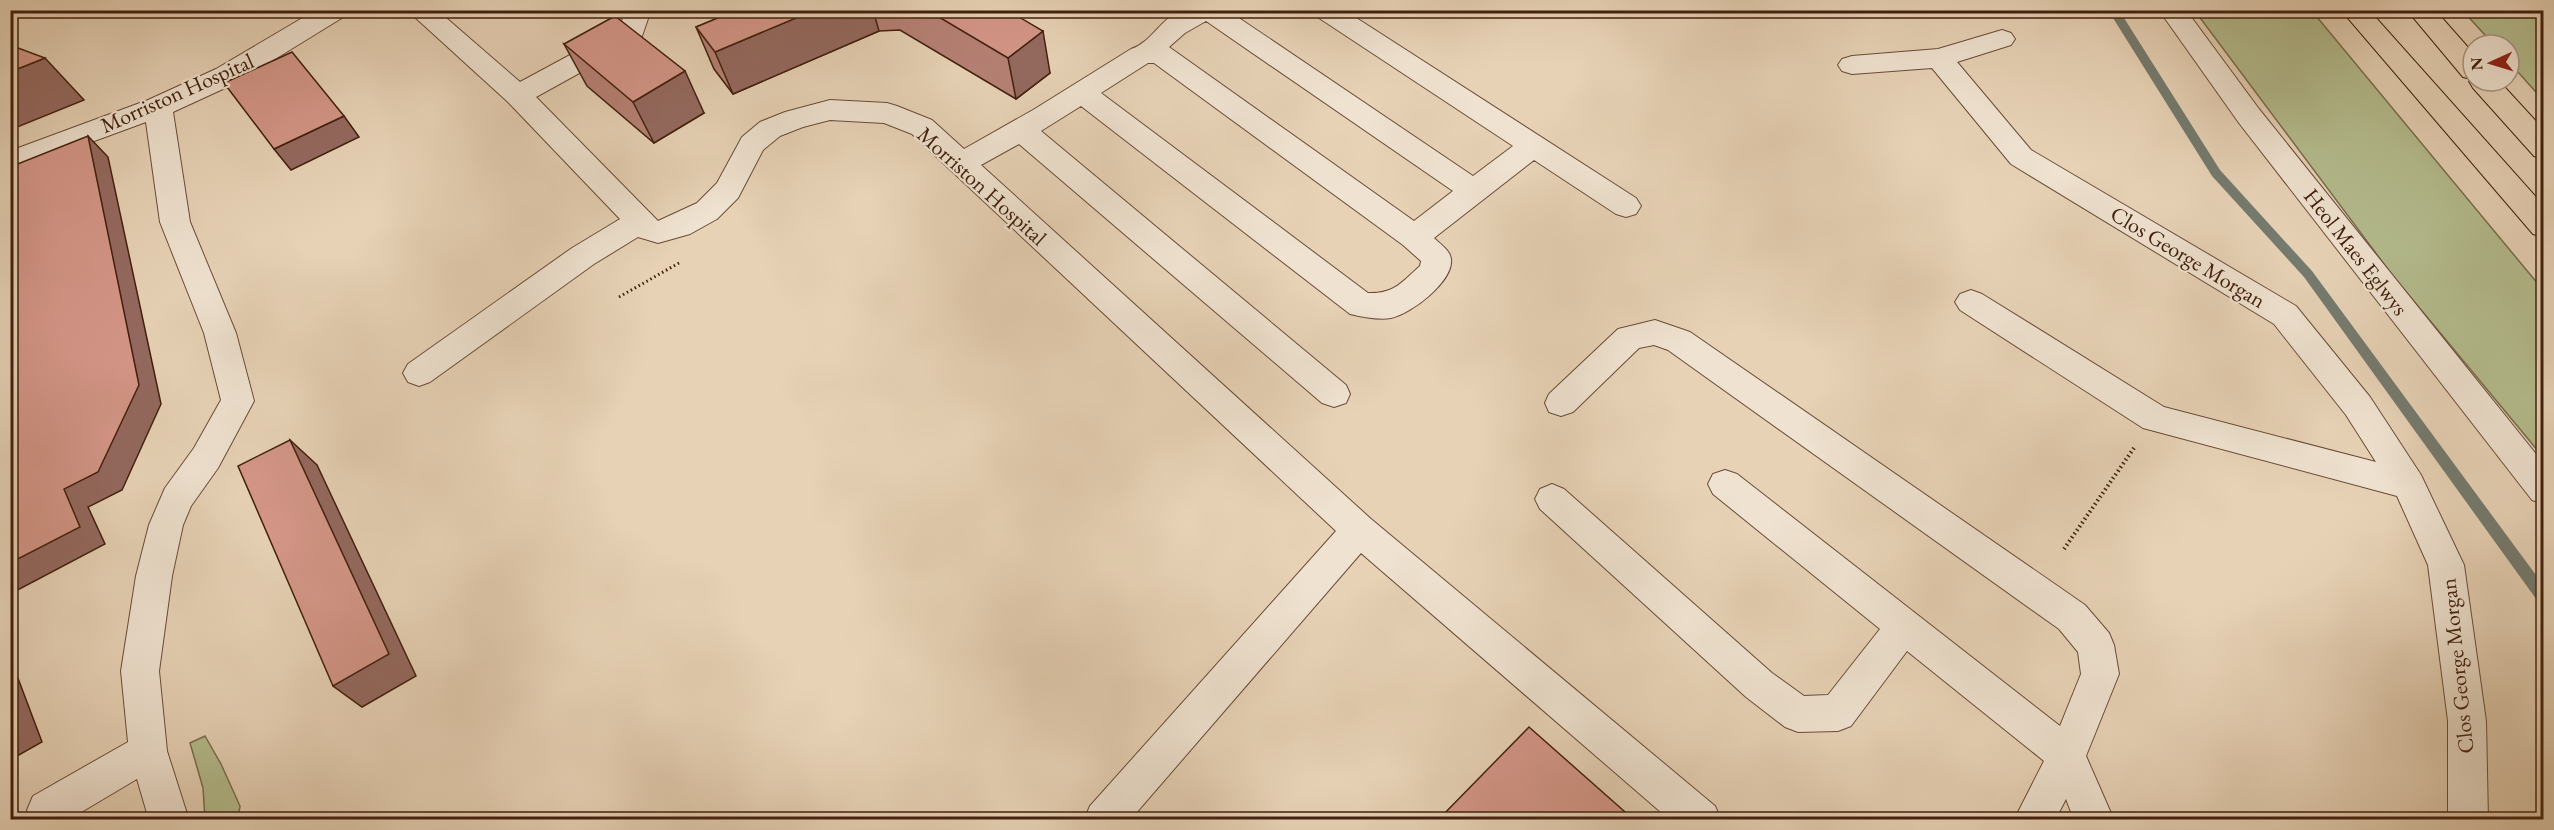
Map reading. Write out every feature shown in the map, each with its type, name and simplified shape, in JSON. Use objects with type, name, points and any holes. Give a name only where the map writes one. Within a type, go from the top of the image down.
[{"type":"highway","points":[[2354,10],[2544,226]]},
{"type":"highway","points":[[2420,10],[2461,56]]},
{"type":"highway","points":[[2494,93],[2544,149]]},
{"type":"street","name":"Morriston Hospital","points":[[10,162],[158,107],[226,76],[336,10]]},
{"type":"street","points":[[419,373],[583,256],[639,222],[518,95],[420,10]]},
{"type":"street","points":[[518,95],[632,33],[638,10]]},
{"type":"street","points":[[1150,52],[1164,35],[1208,10],[1474,191]]},
{"type":"street","points":[[1325,10],[1626,206]]},
{"type":"street","name":"Heol Maes Eglwys","points":[[2172,10],[2249,116],[2544,490]]},
{"type":"street","points":[[1852,65],[1939,58],[2002,39]]},
{"type":"street","points":[[960,164],[1083,93],[1141,55],[1150,52],[1159,53],[1414,237],[1436,258],[1435,271],[1412,292],[1390,306],[1361,305],[1083,93]]},
{"type":"street","name":"Clos George Morgan","points":[[1939,58],[2021,157],[2285,315],[2358,406],[2409,485],[2446,565],[2467,721],[2468,819]]},
{"type":"street","points":[[158,107],[176,222],[220,333],[238,401],[207,458],[177,498],[166,525],[154,576],[140,671],[148,751],[169,819]]},
{"type":"street","name":"Morriston Hospital","points":[[639,222],[646,228],[658,232],[679,226],[707,211],[728,190],[752,144],[770,129],[830,110],[887,113],[922,127],[1359,530],[1701,819]]},
{"type":"street","points":[[1021,130],[1334,394]]},
{"type":"street","points":[[1414,237],[1533,145]]},
{"type":"street","points":[[1971,302],[2155,418],[2409,485]]},
{"type":"street","points":[[1561,403],[1629,338],[1656,332],[1679,341],[2072,617],[2096,645],[2100,674],[2067,756],[2034,819]]},
{"type":"street","points":[[1725,484],[2067,756],[2094,819]]},
{"type":"street","points":[[1552,500],[1759,685],[1798,714],[1838,713],[1904,626]]},
{"type":"street","points":[[1104,819],[1359,530]]},
{"type":"street","points":[[47,810],[148,751]]},
{"type":"path","points":[[619,297],[682,261]]},
{"type":"path","points":[[2064,549],[2155,418]]},
{"type":"green space","points":[[2195,11],[2312,11],[2543,290],[2543,457],[2393,276]]},
{"type":"green space","points":[[2463,11],[2543,11],[2543,100],[2521,75],[2521,33],[2483,33]]},
{"type":"green space","points":[[205,736],[240,806],[238,819],[205,819],[203,788],[190,743]]},
{"type":"building","points":[[737,10],[815,10],[715,52],[696,27]]},
{"type":"building","points":[[927,10],[1007,10],[1043,31],[1008,58]]},
{"type":"building","points":[[615,16],[685,71],[633,102],[564,44]]},
{"type":"building","points":[[10,45],[45,58],[10,72]]},
{"type":"building","points":[[292,52],[344,116],[274,149],[224,83]]},
{"type":"building","points":[[88,136],[139,385],[98,472],[64,489],[80,527],[10,563],[10,167]]},
{"type":"building","points":[[290,440],[389,654],[333,686],[238,466]]},
{"type":"building","points":[[1529,727],[1633,819],[1439,819]]},
{"type":"waterway","points":[[2113,10],[2216,173],[2308,274],[2544,598]]}]
